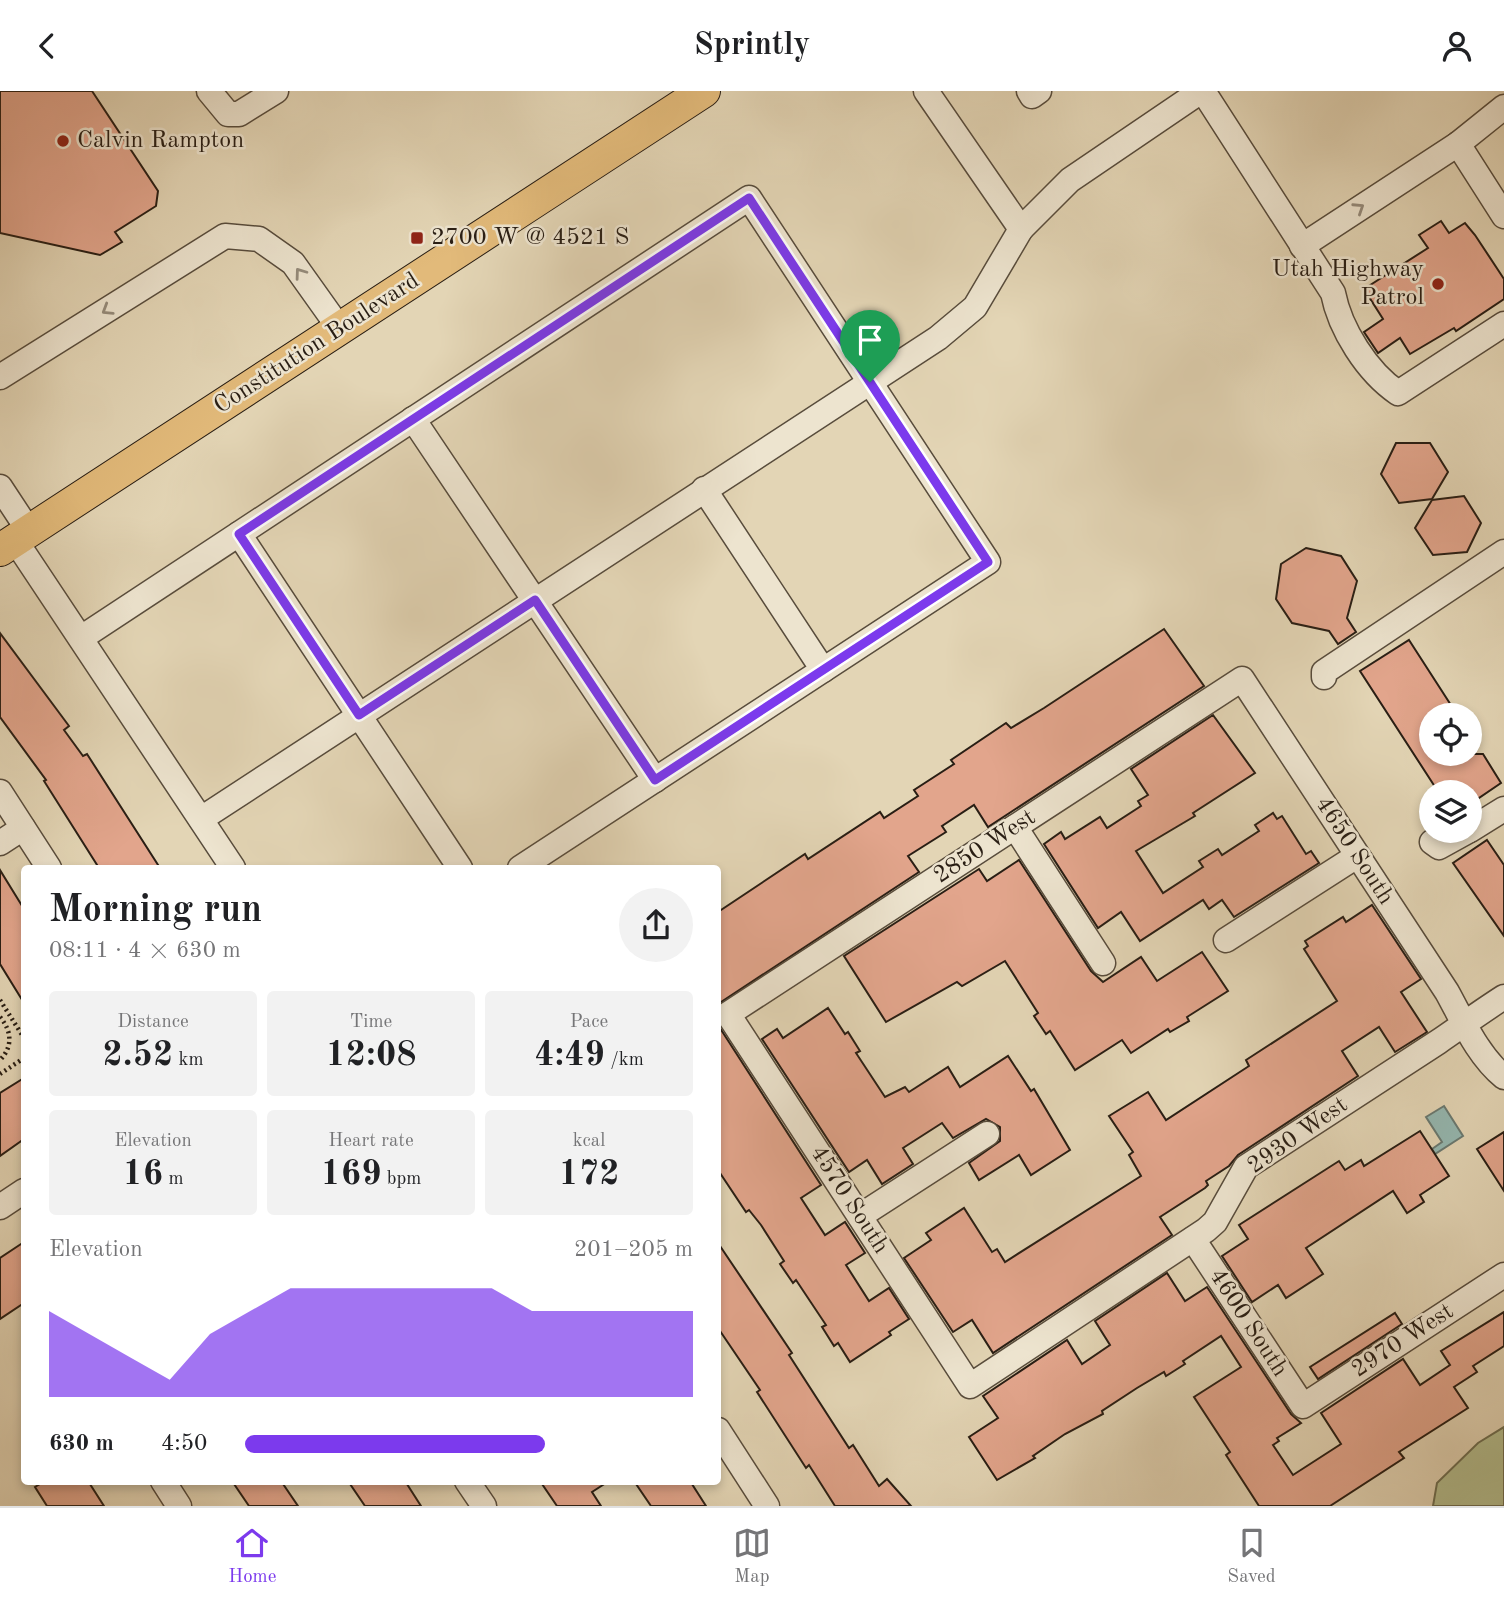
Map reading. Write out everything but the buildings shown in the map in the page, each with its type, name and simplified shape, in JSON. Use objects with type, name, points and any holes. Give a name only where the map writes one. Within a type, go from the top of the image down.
[{"type":"main road","name":"Constitution Boulevard","points":[[15,541],[703,91]]},
{"type":"street","points":[[209,91],[228,114],[239,114],[276,91]]},
{"type":"street","points":[[926,91],[1021,229]]},
{"type":"street","points":[[1029,91],[1032,96],[1039,91]]},
{"type":"street","points":[[201,819],[938,338],[975,307],[1021,229],[1070,180],[1202,91],[1333,293],[1338,317],[1382,382],[1398,393],[1504,324]]},
{"type":"street","points":[[1302,246],[1458,144],[1504,107]]},
{"type":"street","points":[[1458,144],[1504,216]]},
{"type":"street","points":[[81,638],[749,198],[988,562],[525,865]]},
{"type":"street","points":[[0,377],[225,236],[259,239],[293,263],[340,328]]},
{"type":"street","points":[[413,419],[655,780]]},
{"type":"street","points":[[0,487],[15,541],[231,865]]},
{"type":"street","points":[[704,489],[823,670]]},
{"type":"street","points":[[239,534],[458,865]]},
{"type":"street","points":[[1324,677],[1324,672],[1504,552]]},
{"type":"street","name":"2850 West","points":[[728,1014],[1242,679]]},
{"type":"street","name":"4650 South","points":[[1242,679],[1489,1063],[1504,1077]]},
{"type":"street","points":[[0,792],[47,865]]},
{"type":"street","points":[[1482,823],[1504,809]]},
{"type":"street","points":[[1015,827],[1103,963]]},
{"type":"street","points":[[0,843],[23,828]]},
{"type":"street","points":[[1433,843],[1435,846],[1443,846],[1448,843]]},
{"type":"street","points":[[1226,940],[1357,856]]},
{"type":"street","name":"2930 West","points":[[970,1386],[1215,1222],[1246,1167],[1504,997]]},
{"type":"street","name":"4570 South","points":[[728,1014],[970,1386]]},
{"type":"street","points":[[860,1216],[987,1134]]},
{"type":"street","points":[[0,1207],[21,1193]]},
{"type":"street","name":"4600 South","points":[[1193,1239],[1303,1406]]},
{"type":"street","name":"2970 West","points":[[1303,1406],[1504,1275]]},
{"type":"street","points":[[721,1435],[767,1506]]},
{"type":"street","points":[[166,1485],[179,1506]]},
{"type":"street","points":[[470,1485],[484,1506]]},
{"type":"path","points":[[0,1000],[21,1033]]},
{"type":"path","points":[[0,1017],[10,1037],[9,1047],[0,1061]]},
{"type":"path","points":[[0,1074],[21,1060]]},
{"type":"green space","points":[[1504,1427],[1504,1506],[1433,1506],[1437,1483],[1478,1443]]},
{"type":"water","points":[[1444,1106],[1463,1136],[1435,1154],[1432,1149],[1442,1142],[1426,1117]]},
{"type":"place","name":"Calvin Rampton","points":[[63,141]]},
{"type":"place","name":"2700 W @ 4521 S","points":[[417,238]]},
{"type":"place","name":"Utah Highway Patrol","points":[[1438,284]]},
{"type":"route","points":[[749,198],[870,382],[988,562],[655,780],[535,600],[359,715],[239,534],[749,198]]}]
